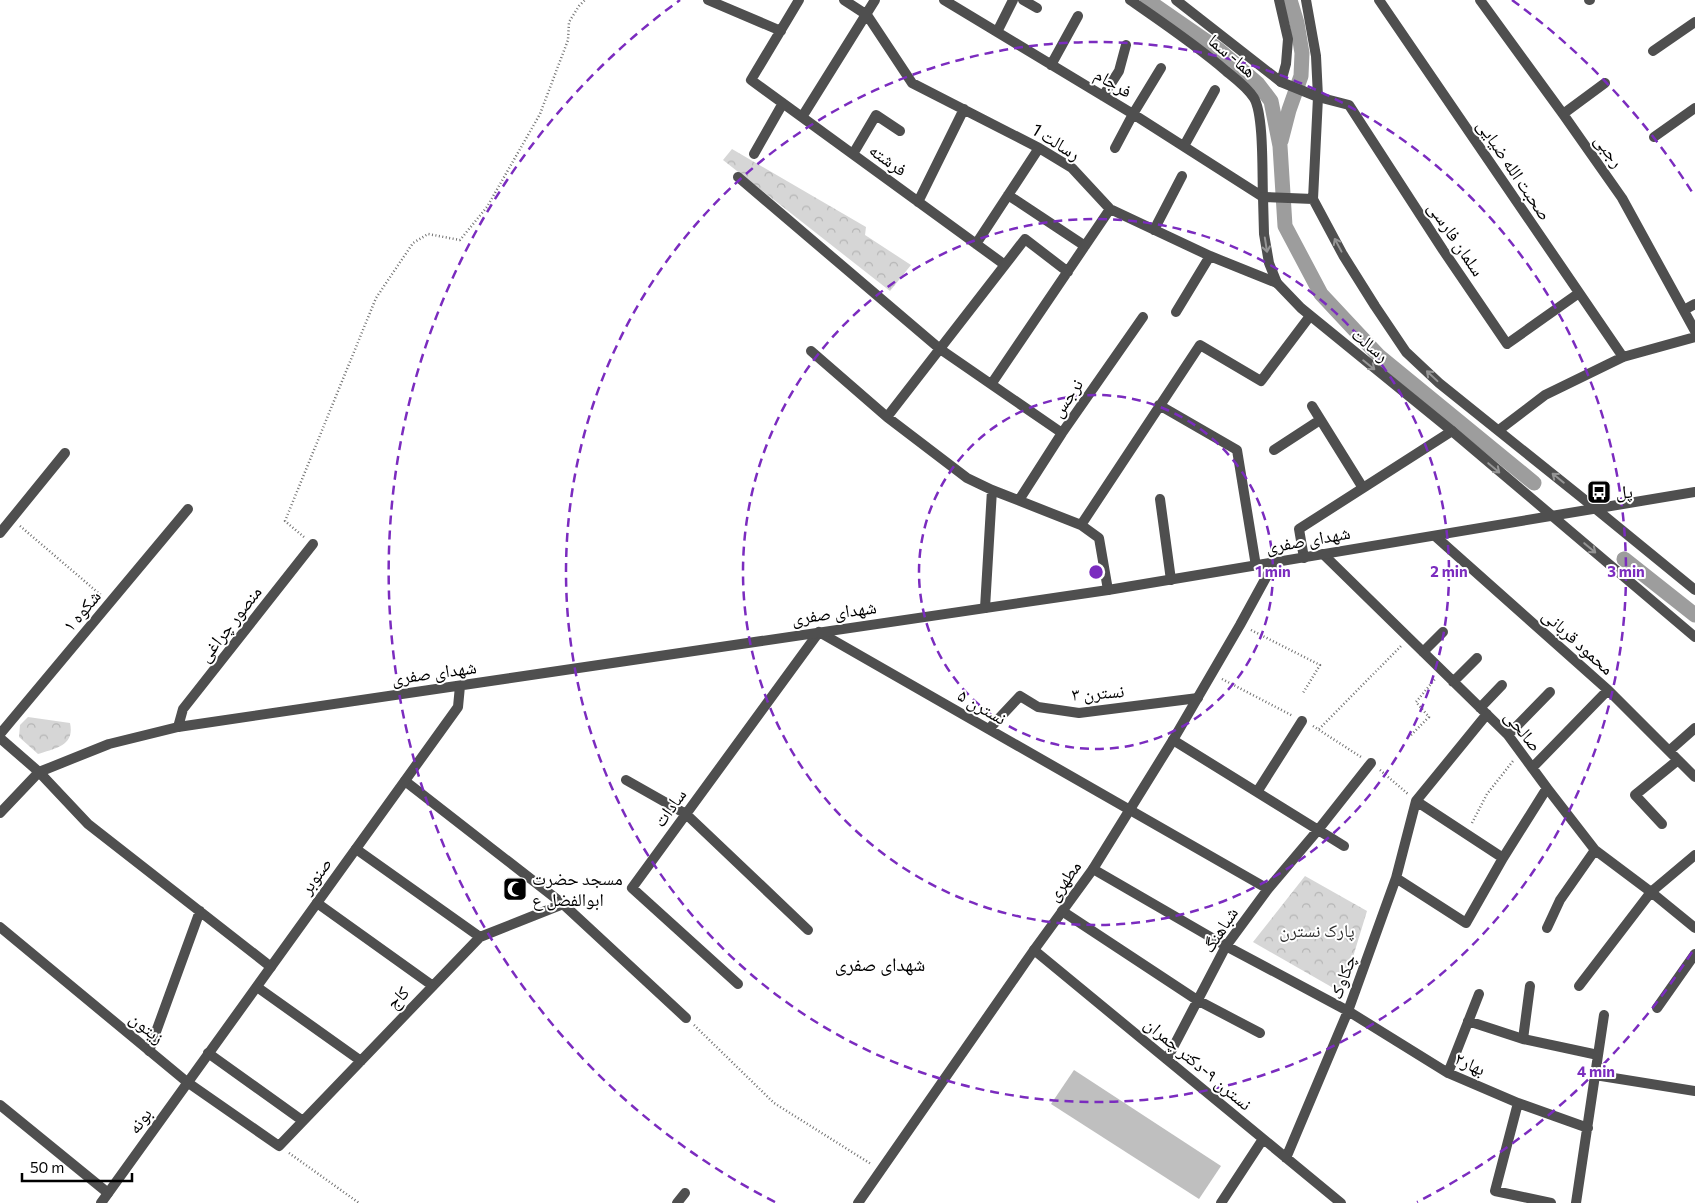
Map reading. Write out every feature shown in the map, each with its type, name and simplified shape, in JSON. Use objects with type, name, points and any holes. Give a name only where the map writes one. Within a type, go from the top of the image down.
[{"type":"street","points":[[708,0],[780,31],[799,0]]},
{"type":"street","points":[[844,0],[867,15]]},
{"type":"street","points":[[802,117],[875,0]]},
{"type":"street","name":"فرجام","points":[[944,0],[1133,114],[1262,197]]},
{"type":"street","points":[[998,32],[1013,0]]},
{"type":"street","points":[[1024,0],[1037,8]]},
{"type":"street","name":"هما- سما","points":[[1130,0],[1209,56],[1245,86],[1254,98],[1259,115],[1262,197]]},
{"type":"street","name":"هما- سما","points":[[1176,0],[1281,82],[1318,97]]},
{"type":"street","points":[[1279,0],[1288,39],[1286,64],[1281,82]]},
{"type":"street","points":[[1262,197],[1313,199],[1318,97],[1316,56],[1306,0]]},
{"type":"street","name":"صحبت الله ضیایی","points":[[1380,0],[1624,357]]},
{"type":"street","name":"رجبی","points":[[1480,0],[1622,198],[1695,331]]},
{"type":"street","name":"رسالت 1","points":[[867,15],[912,83],[1039,148],[1072,168],[1110,209],[1210,256],[1277,282]]},
{"type":"street","points":[[1051,65],[1078,16]]},
{"type":"street","points":[[1653,51],[1695,22]]},
{"type":"street","name":"فرشته","points":[[780,31],[751,80],[1005,265]]},
{"type":"street","points":[[1103,96],[1119,71],[1126,45]]},
{"type":"street","points":[[1115,148],[1161,68]]},
{"type":"street","points":[[1563,114],[1605,83]]},
{"type":"street","points":[[1184,146],[1216,90]]},
{"type":"street","name":"سلمان فارسی","points":[[1318,97],[1349,105],[1443,250],[1507,344],[1579,293]]},
{"type":"street","points":[[754,154],[782,103]]},
{"type":"street","points":[[1654,137],[1695,108]]},
{"type":"street","points":[[918,202],[964,110]]},
{"type":"street","points":[[853,154],[876,115],[900,131]]},
{"type":"street","points":[[976,244],[1039,148]]},
{"type":"street","points":[[1154,230],[1182,176]]},
{"type":"street","points":[[738,177],[940,349],[1062,433]]},
{"type":"street","points":[[1008,195],[1085,246]]},
{"type":"street","name":"رسالت","points":[[1262,197],[1264,234],[1269,263],[1277,282],[1310,316],[1452,431],[1695,637]]},
{"type":"street","name":"رسالت","points":[[1313,199],[1343,255],[1406,352],[1439,383],[1695,590]]},
{"type":"street","points":[[992,383],[1110,209]]},
{"type":"street","points":[[887,417],[1025,239],[1068,272]]},
{"type":"street","points":[[1176,312],[1210,256]]},
{"type":"street","points":[[1684,310],[1695,304]]},
{"type":"street","points":[[1081,525],[1200,345],[1261,381],[1310,316]]},
{"type":"street","name":"نرجس","points":[[1020,500],[1062,433],[1143,317]]},
{"type":"street","points":[[1499,430],[1545,395],[1624,357],[1695,337]]},
{"type":"street","points":[[811,351],[887,417],[967,478],[992,490],[1081,525],[1098,538],[1108,590]]},
{"type":"street","points":[[1159,405],[1237,450],[1256,566]]},
{"type":"street","points":[[1312,406],[1363,488]]},
{"type":"street","points":[[1274,450],[1320,420]]},
{"type":"street","points":[[1304,558],[1299,529],[1452,431]]},
{"type":"street","points":[[0,533],[65,453]]},
{"type":"street","points":[[985,608],[992,490]]},
{"type":"street","name":"شهدای صفری","points":[[0,813],[39,772],[109,744],[178,727],[1108,590],[1695,492]]},
{"type":"street","points":[[1160,499],[1171,580]]},
{"type":"street","name":"شکوه ۱","points":[[0,734],[188,509]]},
{"type":"street","name":"محمود قربانی","points":[[1436,536],[1608,690],[1695,777]]},
{"type":"street","name":"منصور چراغی","points":[[178,727],[183,709],[313,544]]},
{"type":"street","name":"صالحی","points":[[1323,554],[1508,735],[1595,850],[1695,928]]},
{"type":"street","name":"مطهری","points":[[858,1203],[1034,950],[1093,869],[1198,698],[1274,563]]},
{"type":"street","name":"نسترن ۵","points":[[819,632],[1268,888]]},
{"type":"street","name":"سادات","points":[[738,984],[632,888],[819,632]]},
{"type":"street","points":[[1423,652],[1443,632]]},
{"type":"street","points":[[1454,682],[1477,658]]},
{"type":"street","points":[[1502,685],[1416,801],[1503,858]]},
{"type":"street","name":"صنوبر","points":[[187,1082],[458,707],[460,686]]},
{"type":"street","points":[[1532,768],[1608,690]]},
{"type":"street","points":[[1508,735],[1550,692]]},
{"type":"street","name":"نسترن ۳","points":[[989,729],[1020,696],[1038,707],[1079,714],[1198,698]]},
{"type":"street","points":[[1257,792],[1302,721]]},
{"type":"street","points":[[1669,751],[1695,728]]},
{"type":"street","points":[[0,738],[39,772],[88,824],[271,967]]},
{"type":"street","points":[[1173,740],[1344,846]]},
{"type":"street","points":[[1662,824],[1635,796],[1678,760]]},
{"type":"street","name":"شباهنگ","points":[[1166,1059],[1226,946],[1268,888],[1318,830],[1371,763]]},
{"type":"street","points":[[626,780],[686,814],[808,930]]},
{"type":"street","points":[[404,781],[563,904],[686,1018]]},
{"type":"street","points":[[1396,878],[1466,923],[1503,858],[1547,788]]},
{"type":"street","name":"چکاوک","points":[[1286,1158],[1348,1012],[1396,878],[1416,801]]},
{"type":"street","points":[[356,849],[480,938]]},
{"type":"street","points":[[1548,928],[1560,900],[1595,850]]},
{"type":"street","points":[[1579,986],[1651,892],[1695,855]]},
{"type":"street","name":"بهار۲","points":[[1093,869],[1226,946],[1348,1012],[1448,1073],[1518,1103],[1588,1128]]},
{"type":"street","points":[[317,902],[433,986]]},
{"type":"street","name":"کاج","points":[[279,1146],[480,938],[563,904]]},
{"type":"street","points":[[149,1050],[200,911]]},
{"type":"street","points":[[1062,911],[1197,1000],[1260,1033]]},
{"type":"street","name":"زیتون","points":[[0,927],[187,1082],[279,1146]]},
{"type":"street","name":"نسترن ۹-دکتر چمران","points":[[1034,950],[1341,1203]]},
{"type":"street","points":[[1657,1008],[1695,954]]},
{"type":"street","points":[[257,986],[361,1061]]},
{"type":"street","points":[[1523,1039],[1530,986]]},
{"type":"street","points":[[1448,1073],[1479,994]]},
{"type":"street","points":[[1576,1203],[1604,1015]]},
{"type":"street","points":[[1468,1021],[1523,1039],[1598,1055]]},
{"type":"street","points":[[208,1053],[303,1121]]},
{"type":"street","points":[[1595,1075],[1695,1091]]},
{"type":"street","name":"بونه","points":[[101,1203],[187,1082]]},
{"type":"street","points":[[1518,1103],[1495,1191],[1551,1203]]},
{"type":"street","points":[[0,1105],[108,1193]]},
{"type":"street","points":[[1221,1203],[1263,1139]]},
{"type":"street","points":[[677,1203],[685,1193]]},
{"type":"path","points":[[313,544],[285,521],[376,298],[413,243],[428,234],[460,240],[487,207],[540,114],[568,40],[569,22],[578,6],[585,0]]},
{"type":"path","points":[[12,519],[110,602]]},
{"type":"path","points":[[1240,625],[1320,665],[1303,693]]},
{"type":"path","points":[[1319,729],[1409,638]]},
{"type":"path","points":[[1411,735],[1429,717],[1416,702],[1442,671]]},
{"type":"path","points":[[1212,673],[1319,729],[1371,763],[1416,801]]},
{"type":"path","points":[[1466,835],[1487,794],[1520,752]]},
{"type":"path","points":[[686,1018],[774,1103],[881,1170]]},
{"type":"path","points":[[279,1146],[359,1203]]},
{"type":"green space","points":[[732,149],[866,227],[865,235],[911,265],[890,291],[723,160]]},
{"type":"green space","points":[[28,717],[70,723],[70,737],[57,748],[38,754],[19,737],[20,725]]},
{"type":"green space","name":"پارک نسترن","points":[[1305,876],[1367,911],[1342,993],[1253,942]]},
{"type":"building","points":[[1074,1070],[1221,1166],[1199,1199],[1051,1104]]},
{"type":"waterway","points":[[1147,0],[1219,50],[1258,84],[1271,101],[1280,146],[1285,226],[1321,294],[1379,356],[1534,483]]},
{"type":"waterway","points":[[1281,141],[1301,76],[1302,53],[1297,23],[1290,0]]},
{"type":"waterway","points":[[1624,559],[1695,615]]},
{"type":"place","name":"پل","points":[[1599,492]]},
{"type":"place","name":"مسجد حضرت ابوالفضل ع","points":[[515,889]]},
{"type":"district","name":"شهدای صفری","points":[[880,964]]}]
